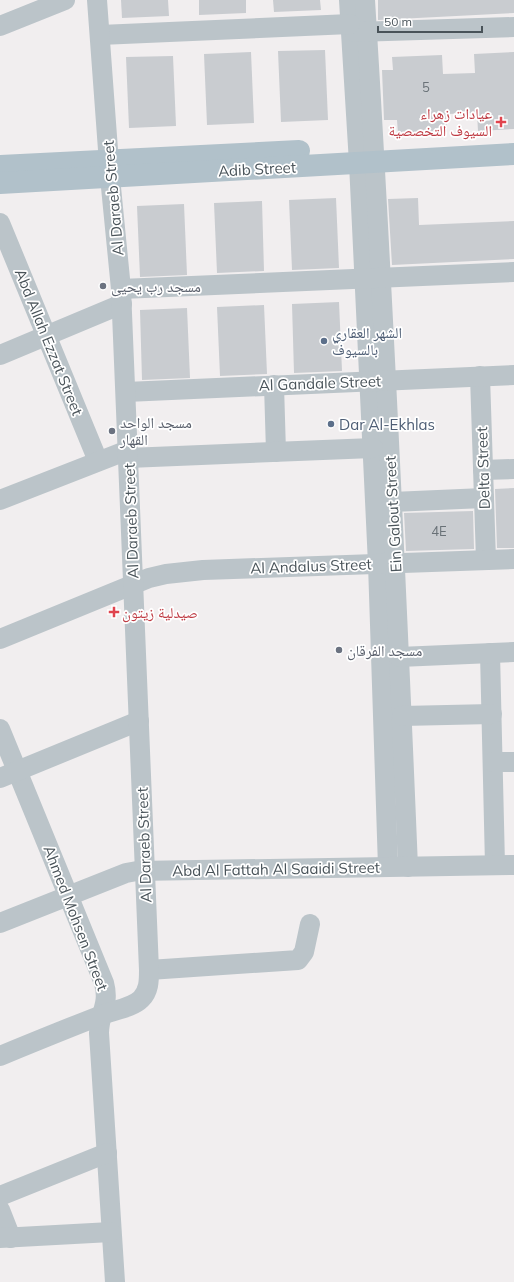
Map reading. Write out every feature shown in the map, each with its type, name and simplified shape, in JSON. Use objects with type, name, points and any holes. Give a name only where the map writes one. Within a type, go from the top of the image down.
[{"type":"main road","name":"Adib Street","points":[[0,184],[110,169],[366,155],[514,142]]},
{"type":"main road","name":"Adib Street","points":[[366,155],[514,154]]},
{"type":"main road","name":"Adib Street","points":[[0,166],[110,169]]},
{"type":"street","points":[[0,26],[65,0]]},
{"type":"street","name":"Al Daraeb Street","points":[[0,1056],[103,1014],[132,1004],[140,1000],[145,994],[148,986],[149,970],[122,296],[110,169],[97,0]]},
{"type":"street","points":[[349,0],[356,29]]},
{"type":"street","points":[[356,29],[365,0]]},
{"type":"street","points":[[100,35],[514,27]]},
{"type":"street","name":"Ein Galout Street","points":[[356,29],[366,155],[377,381],[392,502],[387,563],[388,867]]},
{"type":"street","name":"Abd Allah Ezzat Street","points":[[0,223],[98,461]]},
{"type":"street","points":[[0,355],[47,336],[122,296],[372,278],[514,272]]},
{"type":"street","name":"Al Gandale Street","points":[[126,392],[514,375]]},
{"type":"street","name":"Delta Street","points":[[480,376],[486,560]]},
{"type":"street","name":"Ein Galout Street","points":[[377,381],[373,448],[399,657],[408,867]]},
{"type":"street","points":[[274,385],[276,452]]},
{"type":"street","points":[[0,500],[98,461],[128,454],[276,452],[373,448]]},
{"type":"street","points":[[483,470],[514,469]]},
{"type":"street","points":[[392,502],[484,498]]},
{"type":"street","name":"Al Andalus Street","points":[[0,639],[149,578],[166,574],[181,572],[387,563],[514,559]]},
{"type":"street","points":[[399,657],[514,652]]},
{"type":"street","points":[[490,653],[493,762],[504,865]]},
{"type":"street","points":[[402,716],[492,714]]},
{"type":"street","points":[[9,775],[139,721]]},
{"type":"street","name":"Ahmed Mohsen Street","points":[[0,729],[9,775],[68,896],[104,983],[106,999],[99,1033],[115,1282]]},
{"type":"street","points":[[493,762],[514,762]]},
{"type":"street","name":"Abd Al Fattah Al Saaidi Street","points":[[0,923],[126,873],[145,870],[504,865]]},
{"type":"street","points":[[149,970],[298,960],[304,952],[310,924]]},
{"type":"street","points":[[0,1196],[107,1153]]},
{"type":"street","points":[[0,1210],[6,1238],[112,1232]]},
{"type":"building","points":[[121,0],[168,0],[169,16],[122,18]]},
{"type":"building","points":[[199,0],[246,0],[246,13],[199,15]]},
{"type":"building","points":[[273,0],[320,0],[321,10],[274,12]]},
{"type":"building","points":[[378,0],[514,0],[514,13],[378,20]]},
{"type":"building","points":[[325,50],[328,120],[281,122],[278,51]]},
{"type":"building","points":[[251,52],[254,123],[207,125],[204,54]]},
{"type":"building","points":[[514,52],[514,129],[478,131],[477,113],[446,114],[447,132],[398,134],[397,120],[384,120],[382,70],[393,70],[392,57],[442,55],[443,74],[475,73],[474,54]]},
{"type":"building","points":[[173,56],[176,126],[129,128],[126,57]]},
{"type":"building","points":[[336,198],[339,268],[292,270],[289,200]]},
{"type":"building","points":[[418,198],[419,225],[514,221],[514,259],[392,265],[388,199]]},
{"type":"building","points":[[262,201],[264,271],[217,273],[214,203]]},
{"type":"building","points":[[184,204],[187,275],[140,277],[137,206]]},
{"type":"building","points":[[339,302],[342,371],[294,373],[292,304]]},
{"type":"building","points":[[264,305],[267,374],[220,376],[217,307]]},
{"type":"building","points":[[187,308],[190,378],[142,380],[140,310]]},
{"type":"building","points":[[514,488],[514,548],[497,548],[495,489]]},
{"type":"building","points":[[473,511],[474,549],[406,551],[404,513]]},
{"type":"place","name":"عيادات زهراء السيوف التخصصية","points":[[501,122]]},
{"type":"place","name":"مسجد رب يحيى","points":[[103,286]]},
{"type":"place","name":"الشهر العقاري بالسيوف","points":[[324,341]]},
{"type":"place","name":"Dar Al-Ekhlas","points":[[331,424]]},
{"type":"place","name":"مسجد الواحد القهار","points":[[112,431]]},
{"type":"place","name":"صيدلية زيتون","points":[[114,612]]},
{"type":"place","name":"مسجد الفرقان","points":[[339,650]]}]
